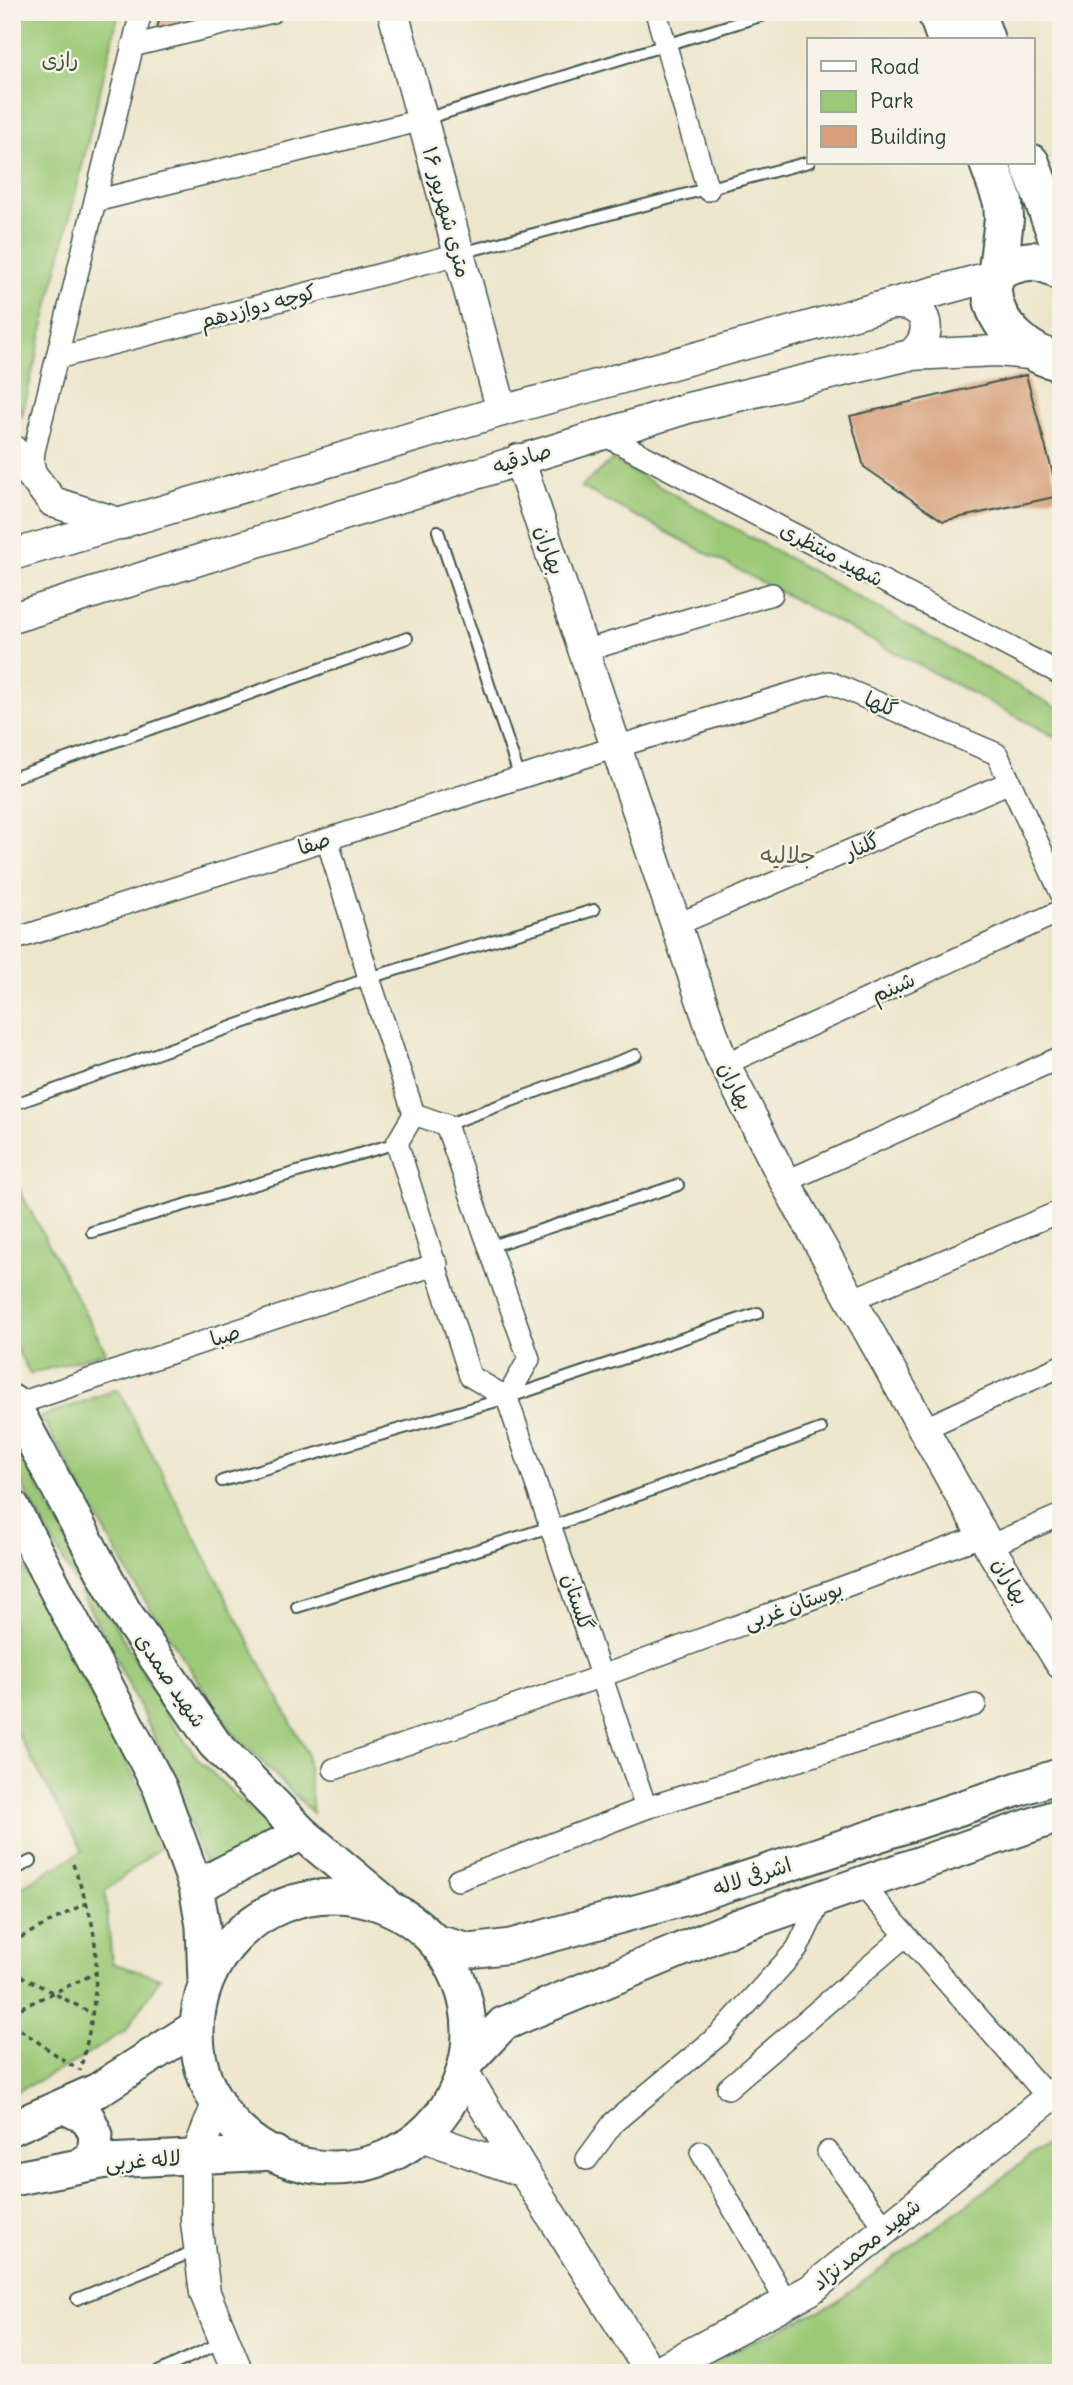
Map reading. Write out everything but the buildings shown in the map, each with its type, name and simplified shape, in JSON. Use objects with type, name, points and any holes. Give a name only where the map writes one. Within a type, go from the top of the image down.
[{"type":"highway","points":[[937,12],[946,38]]},
{"type":"highway","points":[[975,12],[984,38]]},
{"type":"highway","points":[[989,164],[1003,202],[997,272],[991,289],[997,314],[1016,338],[1053,364]]},
{"type":"highway","points":[[1030,164],[1061,246]]},
{"type":"highway","points":[[997,272],[1023,260],[1047,262],[1061,271]]},
{"type":"main road","name":"۱۶ متری شهریور","points":[[393,12],[502,411]]},
{"type":"main road","points":[[12,555],[502,411],[896,304],[997,272]]},
{"type":"main road","points":[[896,304],[905,303],[915,307],[924,316],[926,332],[921,347],[910,355]]},
{"type":"main road","name":"صادقیه","points":[[12,618],[688,408],[910,355],[996,351],[1053,364]]},
{"type":"main road","points":[[12,450],[53,502],[122,524]]},
{"type":"main road","name":"بهاران","points":[[519,459],[725,1064],[785,1182],[923,1429],[986,1540],[1059,1657]]},
{"type":"main road","name":"شهید صمدی","points":[[13,1404],[124,1611],[214,1743],[302,1833],[393,1909],[438,1942]]},
{"type":"main road","points":[[12,1506],[160,1788],[195,1888],[203,1926],[205,1982],[196,2026],[201,2071],[217,2104],[253,2143],[275,2153]]},
{"type":"main road","name":"اشرفی لاله","points":[[438,1942],[470,1951],[511,1947],[683,1899],[1061,1775]]},
{"type":"main road","name":"اشرفی لاله","points":[[275,2153],[294,2162],[339,2168],[383,2159],[421,2136],[450,2101],[466,2067],[493,2033],[515,2019],[738,1926],[1061,1815]]},
{"type":"main road","points":[[195,1888],[302,1833]]},
{"type":"main road","points":[[205,1982],[228,1944],[237,1936],[262,1915],[304,1898],[349,1896],[393,1909]]},
{"type":"main road","points":[[438,1942],[458,1979],[468,2015],[466,2067],[524,2172],[652,2373]]},
{"type":"main road","points":[[12,2129],[72,2093],[98,2090],[196,2026]]},
{"type":"main road","name":"شهید محمدنژاد","points":[[652,2373],[810,2290],[1054,2092]]},
{"type":"main road","points":[[72,2093],[96,2135],[94,2157],[79,2166]]},
{"type":"main road","points":[[217,2104],[196,2157],[196,2222],[205,2293],[237,2373]]},
{"type":"main road","points":[[421,2136],[524,2172]]},
{"type":"main road","name":"لاله غربی","points":[[12,2179],[106,2161],[275,2153]]},
{"type":"street","points":[[37,483],[34,451],[141,12]]},
{"type":"street","points":[[132,46],[272,12]]},
{"type":"street","points":[[656,12],[708,190]]},
{"type":"street","points":[[95,201],[422,120]]},
{"type":"street","name":"کوچه دوازدهم","points":[[57,358],[458,254]]},
{"type":"street","name":"شهید منتظری","points":[[602,434],[1061,674]]},
{"type":"street","points":[[584,651],[772,594]]},
{"type":"street","name":"گلها","points":[[616,747],[829,682],[997,754],[1061,893]]},
{"type":"street","name":"صفا","points":[[12,940],[616,747]]},
{"type":"street","name":"گلنار","points":[[676,925],[1010,782]]},
{"type":"street","points":[[327,839],[414,1114],[397,1143],[470,1376],[508,1398],[529,1359],[446,1125],[414,1114]]},
{"type":"street","name":"شبنم","points":[[725,1064],[1061,911]]},
{"type":"street","points":[[785,1182],[1061,1057]]},
{"type":"street","points":[[851,1300],[1061,1211]]},
{"type":"street","name":"صبا","points":[[13,1404],[437,1264]]},
{"type":"street","points":[[923,1429],[1061,1366]]},
{"type":"street","name":"گلستان","points":[[508,1398],[646,1808]]},
{"type":"street","name":"بوستان غربی","points":[[334,1769],[1061,1515]]},
{"type":"street","points":[[458,1880],[646,1808],[975,1705]]},
{"type":"street","points":[[862,1885],[1054,2092]]},
{"type":"street","points":[[587,2159],[614,2122],[719,2035],[797,1949],[822,1897]]},
{"type":"street","points":[[728,2088],[906,1935]]},
{"type":"street","points":[[701,2152],[787,2303]]},
{"type":"street","points":[[828,2152],[886,2228]]},
{"type":"lane","points":[[422,120],[773,12]]},
{"type":"lane","points":[[458,254],[807,163]]},
{"type":"lane","points":[[438,531],[520,778]]},
{"type":"lane","points":[[12,778],[407,638]]},
{"type":"lane","points":[[12,1105],[369,978],[594,910]]},
{"type":"lane","points":[[446,1125],[636,1055]]},
{"type":"lane","points":[[92,1232],[397,1143]]},
{"type":"lane","points":[[489,1247],[678,1185]]},
{"type":"lane","points":[[222,1481],[508,1398],[758,1313]]},
{"type":"lane","points":[[297,1607],[553,1526],[821,1429]]},
{"type":"lane","points":[[12,1871],[32,1861]]},
{"type":"lane","points":[[77,2299],[200,2249]]},
{"type":"lane","points":[[156,2373],[225,2341]]},
{"type":"path","points":[[72,2093],[93,2014],[96,1973],[90,1917],[74,1864]]},
{"type":"path","points":[[12,1942],[86,1903]]},
{"type":"path","points":[[12,1971],[93,2014]]},
{"type":"path","points":[[12,2012],[96,1973]]},
{"type":"path","points":[[12,2024],[72,2093]]},
{"type":"green space","name":"رازی","points":[[12,12],[119,12],[22,416],[12,380]]},
{"type":"green space","points":[[612,460],[1061,710],[1061,740],[581,487]]},
{"type":"green space","points":[[12,1176],[106,1352],[30,1374],[12,1340]]},
{"type":"green space","points":[[118,1389],[307,1753],[313,1813],[233,1733],[138,1590],[41,1417]]},
{"type":"green space","points":[[12,1438],[78,1561],[168,1717],[198,1759],[280,1839],[208,1874],[172,1773],[104,1635],[12,1467]]},
{"type":"green space","points":[[12,1543],[142,1793],[162,1846],[105,1891],[112,1963],[160,1978],[126,2030],[75,2062],[12,2094],[12,1892],[83,1851],[12,1724]]},
{"type":"green space","points":[[1051,2141],[1061,2153],[1061,2373],[688,2373],[835,2303]]},
{"type":"district","name":"جلالیه","points":[[788,854]]}]
